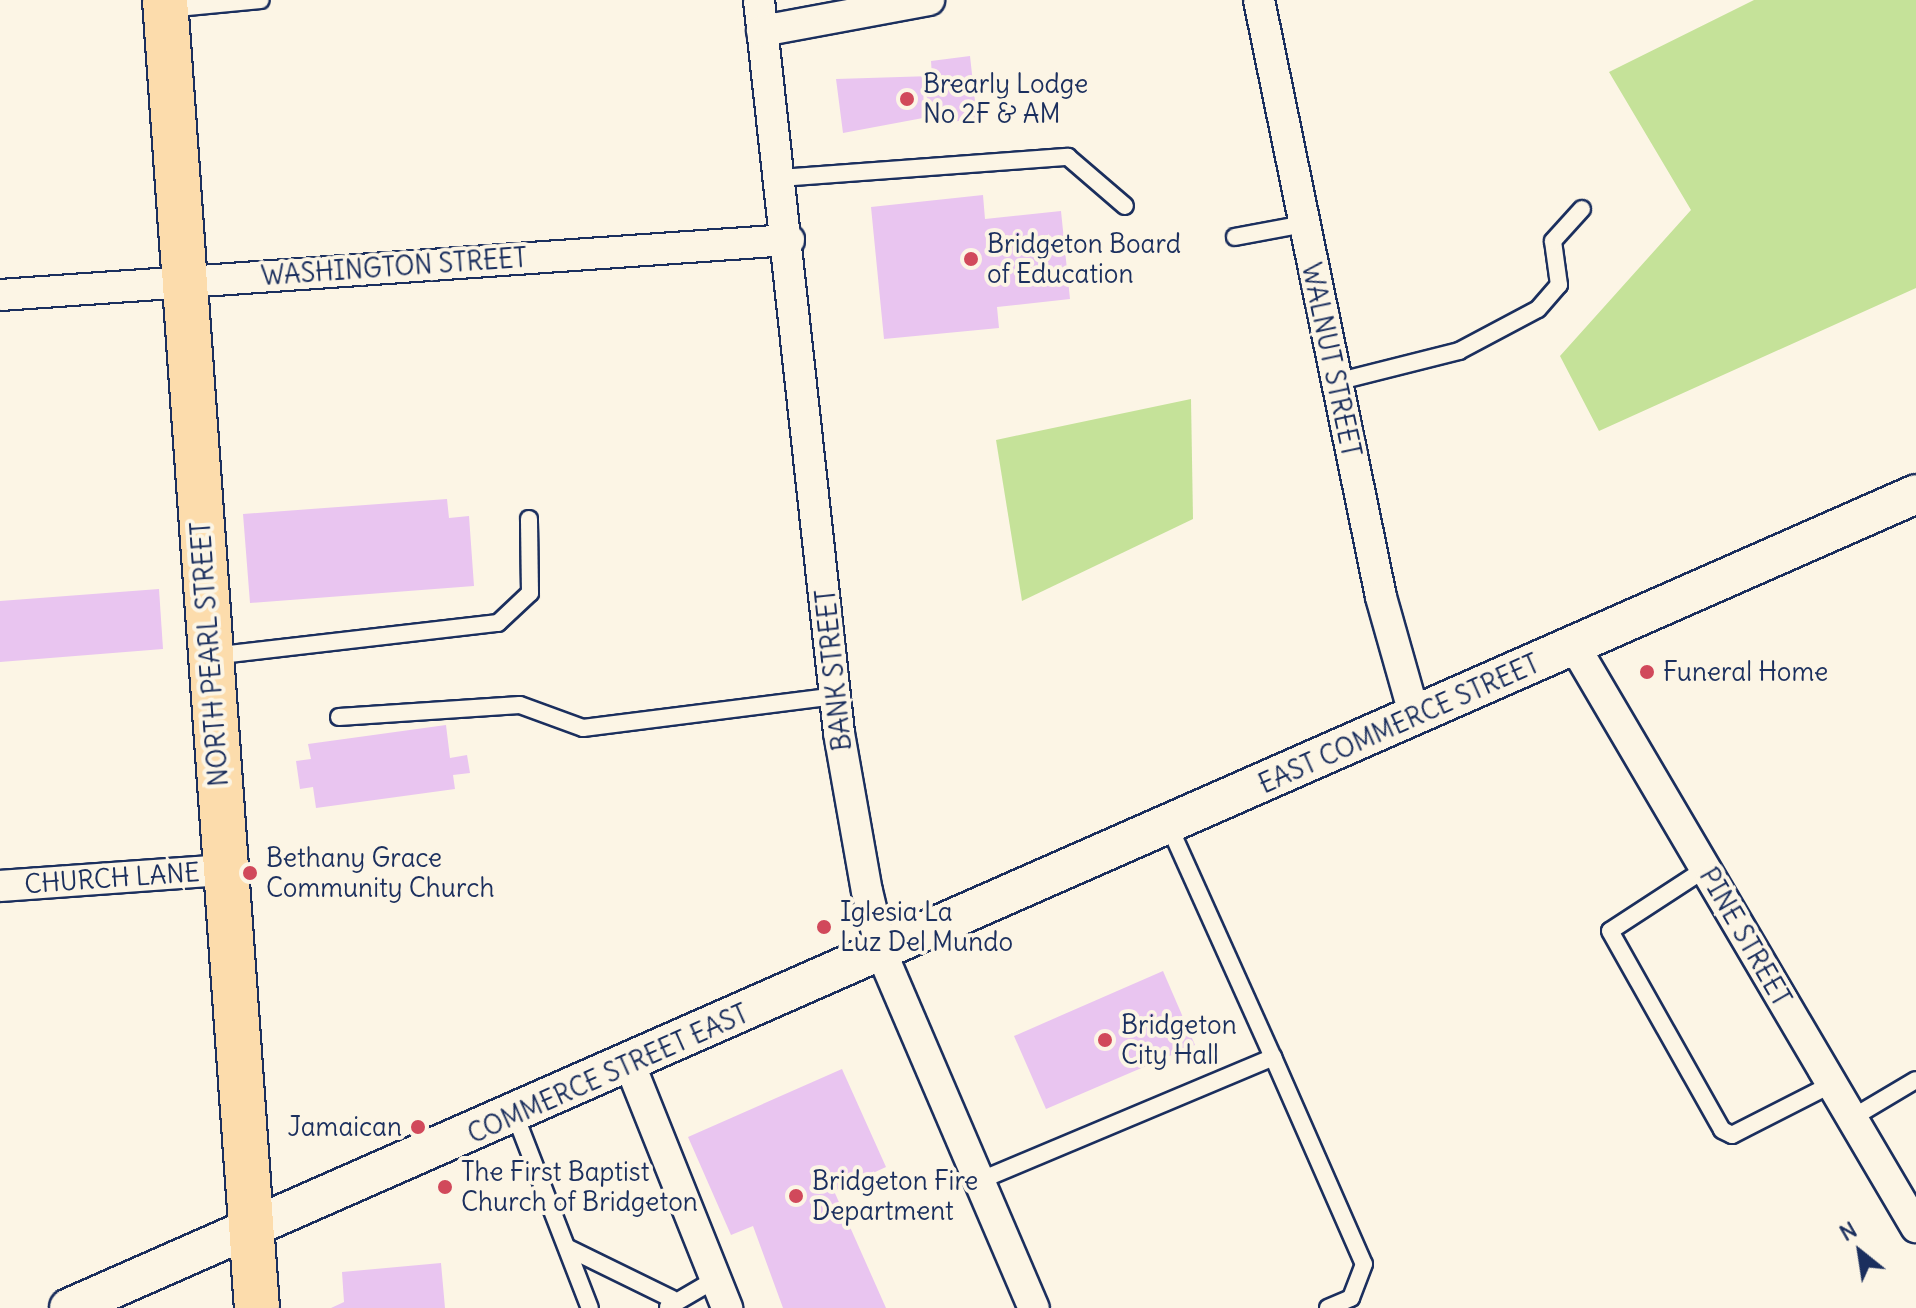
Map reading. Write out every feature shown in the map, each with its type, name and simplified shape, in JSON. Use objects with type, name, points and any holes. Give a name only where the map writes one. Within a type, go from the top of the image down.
[{"type":"main road","name":"NORTH PEARL STREET","points":[[165,4],[257,1308]]},
{"type":"street","name":"BANK STREET","points":[[759,0],[789,240],[835,696],[882,954],[1034,1308]]},
{"type":"street","points":[[762,31],[929,0]]},
{"type":"street","name":"WALNUT STREET","points":[[1259,0],[1336,382],[1415,717]]},
{"type":"street","name":"WASHINGTON STREET","points":[[0,295],[789,240]]},
{"type":"street","name":"EAST COMMERCE STREET","points":[[882,954],[1916,494]]},
{"type":"street","name":"PINE STREET","points":[[1575,647],[1916,1227]]},
{"type":"street","name":"CHURCH LANE","points":[[0,886],[224,870]]},
{"type":"street","name":"COMMERCE STREET EAST","points":[[69,1308],[882,954]]},
{"type":"street","points":[[630,1065],[727,1308]]},
{"type":"lane","points":[[165,4],[261,0]]},
{"type":"lane","points":[[780,178],[1012,166],[1068,157],[1125,206]]},
{"type":"lane","points":[[1336,382],[1459,351],[1538,309],[1559,285],[1553,241],[1582,209]]},
{"type":"lane","points":[[1235,237],[1304,224]]},
{"type":"lane","points":[[210,656],[498,623],[530,593],[529,519]]},
{"type":"lane","points":[[339,717],[520,705],[583,728],[835,696]]},
{"type":"lane","points":[[1169,826],[1364,1264],[1351,1298],[1328,1308]]},
{"type":"lane","points":[[1705,869],[1610,931],[1684,1066],[1732,1135],[1832,1084]]},
{"type":"lane","points":[[981,1180],[1273,1057]]},
{"type":"lane","points":[[1852,1118],[1916,1080]]},
{"type":"lane","points":[[515,1115],[590,1308]]},
{"type":"lane","points":[[568,1248],[670,1304],[716,1279]]},
{"type":"green space","points":[[1754,0],[1916,0],[1916,288],[1599,431],[1560,356],[1691,210],[1609,72]]},
{"type":"green space","points":[[1191,399],[1193,519],[1022,601],[996,440]]},
{"type":"building","name":"Brearly Lodge No 2F & AM","points":[[970,56],[977,119],[940,123],[939,115],[843,133],[836,79],[932,76],[931,61]]},
{"type":"building","name":"Bridgeton Board of Education","points":[[983,195],[985,219],[1061,211],[1070,299],[997,307],[999,328],[884,339],[871,207]]},
{"type":"building","points":[[447,499],[449,518],[469,516],[474,586],[250,603],[243,514]]},
{"type":"building","points":[[159,589],[163,649],[0,662],[0,601]]},
{"type":"building","points":[[446,725],[450,758],[467,755],[470,773],[453,775],[455,789],[316,808],[313,787],[300,789],[296,761],[311,759],[308,744]]},
{"type":"building","name":"Bridgeton City Hall","points":[[1163,971],[1195,1045],[1046,1109],[1014,1036]]},
{"type":"building","points":[[842,1069],[886,1167],[834,1191],[886,1308],[783,1308],[753,1226],[731,1235],[688,1137]]},
{"type":"building","points":[[441,1263],[445,1308],[331,1308],[344,1302],[342,1272]]},
{"type":"place","name":"Brearly Lodge No 2F & AM","points":[[907,99]]},
{"type":"place","name":"Bridgeton Board of Education","points":[[971,259]]},
{"type":"place","name":"Funeral Home","points":[[1647,672]]},
{"type":"place","name":"Bethany Grace Community Church","points":[[250,873]]},
{"type":"place","name":"Iglesia La Luz Del Mundo","points":[[824,927]]},
{"type":"place","name":"Bridgeton City Hall","points":[[1105,1040]]},
{"type":"place","name":"Jamaican","points":[[418,1127]]},
{"type":"place","name":"The First Baptist Church of Bridgeton","points":[[445,1187]]},
{"type":"place","name":"Bridgeton Fire Department","points":[[796,1196]]}]
